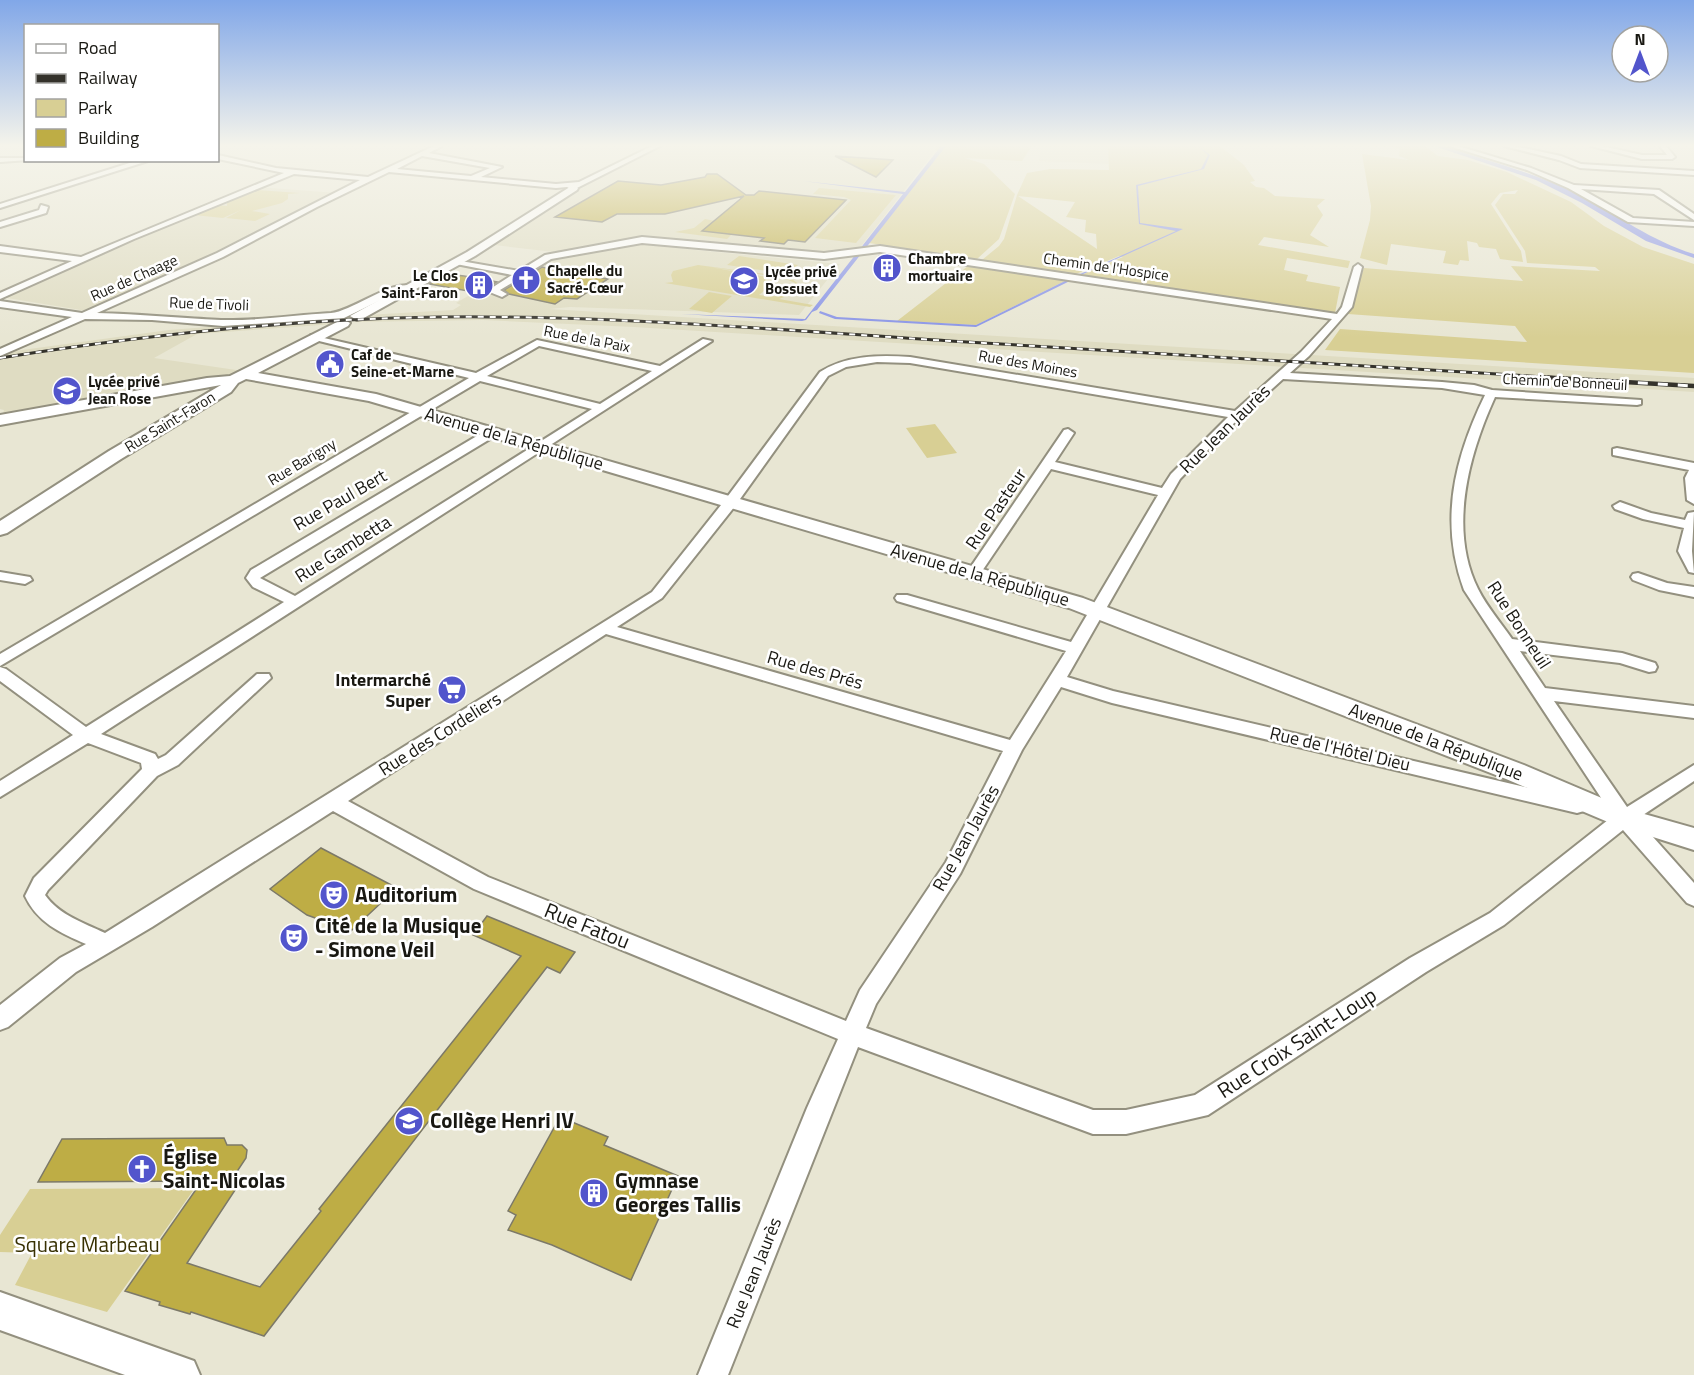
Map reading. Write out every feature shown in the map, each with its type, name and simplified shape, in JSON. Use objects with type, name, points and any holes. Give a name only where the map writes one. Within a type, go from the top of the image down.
[{"type":"street","points":[[0,225],[43,210]]},
{"type":"street","points":[[0,296],[80,259],[199,210]]},
{"type":"street","name":"Rue de Chaage","points":[[0,353],[220,255],[308,210]]},
{"type":"street","points":[[357,316],[471,254],[533,210]]},
{"type":"street","points":[[1614,210],[1631,220],[1694,225]]},
{"type":"street","name":"Chemin de l'Hospice","points":[[502,294],[492,291],[548,257],[642,240],[824,256],[880,249],[1339,317]]},
{"type":"street","points":[[0,249],[80,259]]},
{"type":"street","points":[[471,254],[488,257]]},
{"type":"street","points":[[520,262],[535,265]]},
{"type":"street","points":[[455,263],[520,274]]},
{"type":"street","name":"Rue Jean Jaurès","points":[[713,1375],[850,1033],[868,997],[952,868],[1014,748],[1057,680],[1175,477],[1305,354],[1339,317],[1347,307],[1358,267]]},
{"type":"street","name":"Rue de Tivoli","points":[[0,304],[85,316],[152,317],[223,323],[350,313],[395,289],[411,288]]},
{"type":"street","name":"Rue Saint-Faron","points":[[0,529],[115,455],[226,390],[239,378],[343,323]]},
{"type":"street","points":[[315,337],[603,408]]},
{"type":"street","name":"Rue Gambetta","points":[[0,790],[707,341]]},
{"type":"street","name":"Rue de la Paix","points":[[477,377],[537,343],[663,370]]},
{"type":"street","name":"Rue des Moines","points":[[819,381],[828,371],[852,363],[884,359],[910,360],[1238,415]]},
{"type":"street","points":[[1281,376],[1442,385],[1474,388],[1491,393]]},
{"type":"street","name":"Rue Barigny","points":[[0,661],[477,377]]},
{"type":"street","points":[[0,420],[239,378]]},
{"type":"street","name":"Avenue de la République","points":[[239,378],[357,394],[1096,610],[1515,772],[1624,818],[1694,839]]},
{"type":"street","name":"Rue des Cordeliers","points":[[3,1011],[68,965],[145,921],[657,595],[730,503],[819,381]]},
{"type":"street","name":"Chemin de Bonneuil","points":[[1491,393],[1637,402]]},
{"type":"street","name":"Rue Bonneuil","points":[[1491,393],[1473,432],[1458,496],[1457,535],[1464,571],[1471,590],[1624,818],[1694,897]]},
{"type":"street","name":"Rue Pasteur","points":[[973,574],[1068,432]]},
{"type":"street","name":"Rue Paul Bert","points":[[296,602],[258,584],[253,578],[256,573],[491,433]]},
{"type":"street","points":[[1617,452],[1641,454],[1694,469],[1691,478],[1694,500]]},
{"type":"street","name":"Rue Pasteur","points":[[1048,464],[1165,493]]},
{"type":"street","points":[[1620,506],[1648,516],[1692,520],[1685,552],[1694,569]]},
{"type":"street","points":[[0,576],[25,579]]},
{"type":"street","points":[[1638,577],[1664,587],[1694,592]]},
{"type":"street","points":[[902,598],[1075,648]]},
{"type":"street","name":"Rue des Prés","points":[[605,629],[1014,748]]},
{"type":"street","points":[[1507,644],[1622,658],[1649,668]]},
{"type":"street","points":[[0,673],[87,736],[149,759],[151,771]]},
{"type":"street","points":[[106,942],[72,927],[40,907],[35,896],[40,884],[151,771],[172,760],[263,678]]},
{"type":"street","name":"Rue de l'Hôtel Dieu","points":[[1057,680],[1112,697],[1530,793],[1624,818]]},
{"type":"street","points":[[1540,693],[1694,712]]},
{"type":"street","name":"Rue Croix Saint-Loup","points":[[850,1033],[1093,1122],[1126,1122],[1199,1106],[1418,965],[1497,919],[1624,818],[1694,772]]},
{"type":"street","name":"Rue Fatou","points":[[332,801],[481,883],[850,1033]]},
{"type":"street","points":[[0,1311],[180,1375]]},
{"type":"shaded area","points":[[200,210],[302,210],[208,257],[87,311],[1,297],[94,253]]},
{"type":"shaded area","points":[[544,210],[889,210],[859,249],[829,255],[647,236],[554,252],[494,245]]},
{"type":"shaded area","points":[[642,242],[695,250],[840,264],[799,315],[570,307],[549,309],[1694,378],[1694,392],[634,327],[483,320],[354,322],[367,315],[453,310],[461,305],[456,303],[468,296],[474,298],[481,294],[493,295],[499,292],[497,290],[551,259]]},
{"type":"shaded area","name":"Lycée privé Jean Rose","points":[[350,316],[335,324],[197,334],[154,358],[243,371],[236,374],[3,414],[4,410],[0,409],[0,353],[169,330]]},
{"type":"green space","points":[[205,210],[241,210],[223,218],[194,215]]},
{"type":"green space","points":[[241,210],[255,210],[252,211],[270,214],[255,221],[226,218]]},
{"type":"green space","points":[[841,210],[883,210],[856,243],[815,238]]},
{"type":"green space","points":[[895,210],[1009,210],[999,239],[977,259],[869,243]]},
{"type":"green space","points":[[1013,210],[1039,210],[1097,249],[1096,234],[1085,232],[1086,220],[1066,217],[1070,210],[1320,210],[1323,215],[1310,235],[1329,247],[1264,237],[1258,245],[1350,261],[1348,268],[1287,258],[1284,270],[1308,275],[1306,281],[1340,287],[1335,313],[1314,312],[1081,275],[1123,257],[1119,256],[1076,274],[982,260],[1004,239]]},
{"type":"green space","points":[[1371,210],[1495,210],[1521,251],[1523,262],[1500,259],[1496,249],[1479,247],[1477,243],[1467,241],[1469,261],[1460,260],[1458,265],[1443,263],[1446,251],[1391,244],[1387,265],[1360,258]]},
{"type":"green space","points":[[1498,210],[1582,210],[1604,226],[1643,247],[1694,264],[1694,373],[1325,350],[1340,329],[1527,342],[1515,326],[1348,314],[1364,268],[1523,281],[1511,266],[1600,271],[1595,267],[1527,263],[1525,251]]},
{"type":"green space","points":[[705,219],[715,221],[703,231],[732,234],[727,239],[675,232],[694,228]]},
{"type":"green space","points":[[739,256],[798,265],[788,274],[727,265]]},
{"type":"green space","points":[[698,265],[789,277],[800,285],[798,292],[779,299],[813,305],[810,307],[665,283],[673,282],[671,275],[673,271]],"holes":[[[710,267],[784,278],[795,283],[796,287],[793,291],[779,296],[759,295],[779,279]]]},
{"type":"green space","points":[[968,266],[1071,278],[976,325],[897,321]]},
{"type":"green space","points":[[709,292],[732,296],[712,313],[689,309]]},
{"type":"green space","points":[[935,424],[957,453],[927,458],[906,428]]},
{"type":"green space","name":"Square Marbeau","points":[[195,1188],[107,1312],[15,1285],[32,1253],[0,1252],[0,1235],[30,1189]]},
{"type":"water","points":[[890,210],[896,210],[817,310],[812,312],[806,320],[681,314],[805,319]]},
{"type":"water","points":[[1138,210],[1140,223],[1183,229],[1078,275],[1176,231],[1139,224]]},
{"type":"water","points":[[1594,210],[1606,210],[1663,242],[1694,254],[1694,258],[1646,241]]},
{"type":"water","points":[[1073,277],[1076,278],[976,327],[835,319],[819,313],[820,311],[837,317],[976,325]]},
{"type":"building","points":[[567,210],[682,210],[665,214],[617,214],[602,222],[555,217]]},
{"type":"building","points":[[727,210],[836,210],[805,242],[788,240],[784,244],[760,241],[764,238],[702,231]]},
{"type":"building","points":[[542,267],[608,279],[577,299],[564,298],[555,304],[509,294],[504,290]]},
{"type":"building","name":"Le Clos Saint-Faron","points":[[448,274],[497,282],[479,293],[429,284]]},
{"type":"building","name":"Auditorium","points":[[321,848],[397,888],[351,931],[307,915],[270,889]]},
{"type":"building","name":"Collège Henri IV","points":[[487,916],[575,952],[560,973],[547,967],[264,1336],[191,1312],[190,1314],[159,1305],[160,1302],[125,1291],[202,1181],[38,1182],[62,1139],[224,1138],[227,1145],[242,1145],[247,1150],[246,1158],[232,1179],[241,1181],[187,1263],[260,1287],[321,1211],[319,1209],[521,956],[473,935]]},
{"type":"building","name":"Gymnase Georges Tallis","points":[[560,1117],[608,1137],[604,1145],[678,1176],[631,1280],[552,1245],[508,1230],[516,1215],[508,1211]]},
{"type":"railway","points":[[0,358],[164,335],[273,325],[383,318],[502,317],[694,324],[1562,378]]},
{"type":"railway","points":[[1538,377],[1694,386]]},
{"type":"place","name":"Chambre mortuaire","points":[[887,268]]},
{"type":"place","name":"Chapelle du Sacré-Cœur","points":[[526,280]]},
{"type":"place","name":"Lycée privé Bossuet","points":[[744,281]]},
{"type":"place","name":"Le Clos Saint-Faron","points":[[479,285]]},
{"type":"place","name":"Caf de Seine-et-Marne","points":[[330,364]]},
{"type":"place","name":"Lycée privé Jean Rose","points":[[67,391]]},
{"type":"place","name":"Intermarché Super","points":[[452,690]]},
{"type":"place","name":"Auditorium","points":[[334,895]]},
{"type":"place","name":"Cité de la Musique - Simone Veil","points":[[294,938]]},
{"type":"place","name":"Collège Henri IV","points":[[409,1121]]},
{"type":"place","name":"Église Saint-Nicolas","points":[[142,1169]]},
{"type":"place","name":"Gymnase Georges Tallis","points":[[594,1193]]}]
